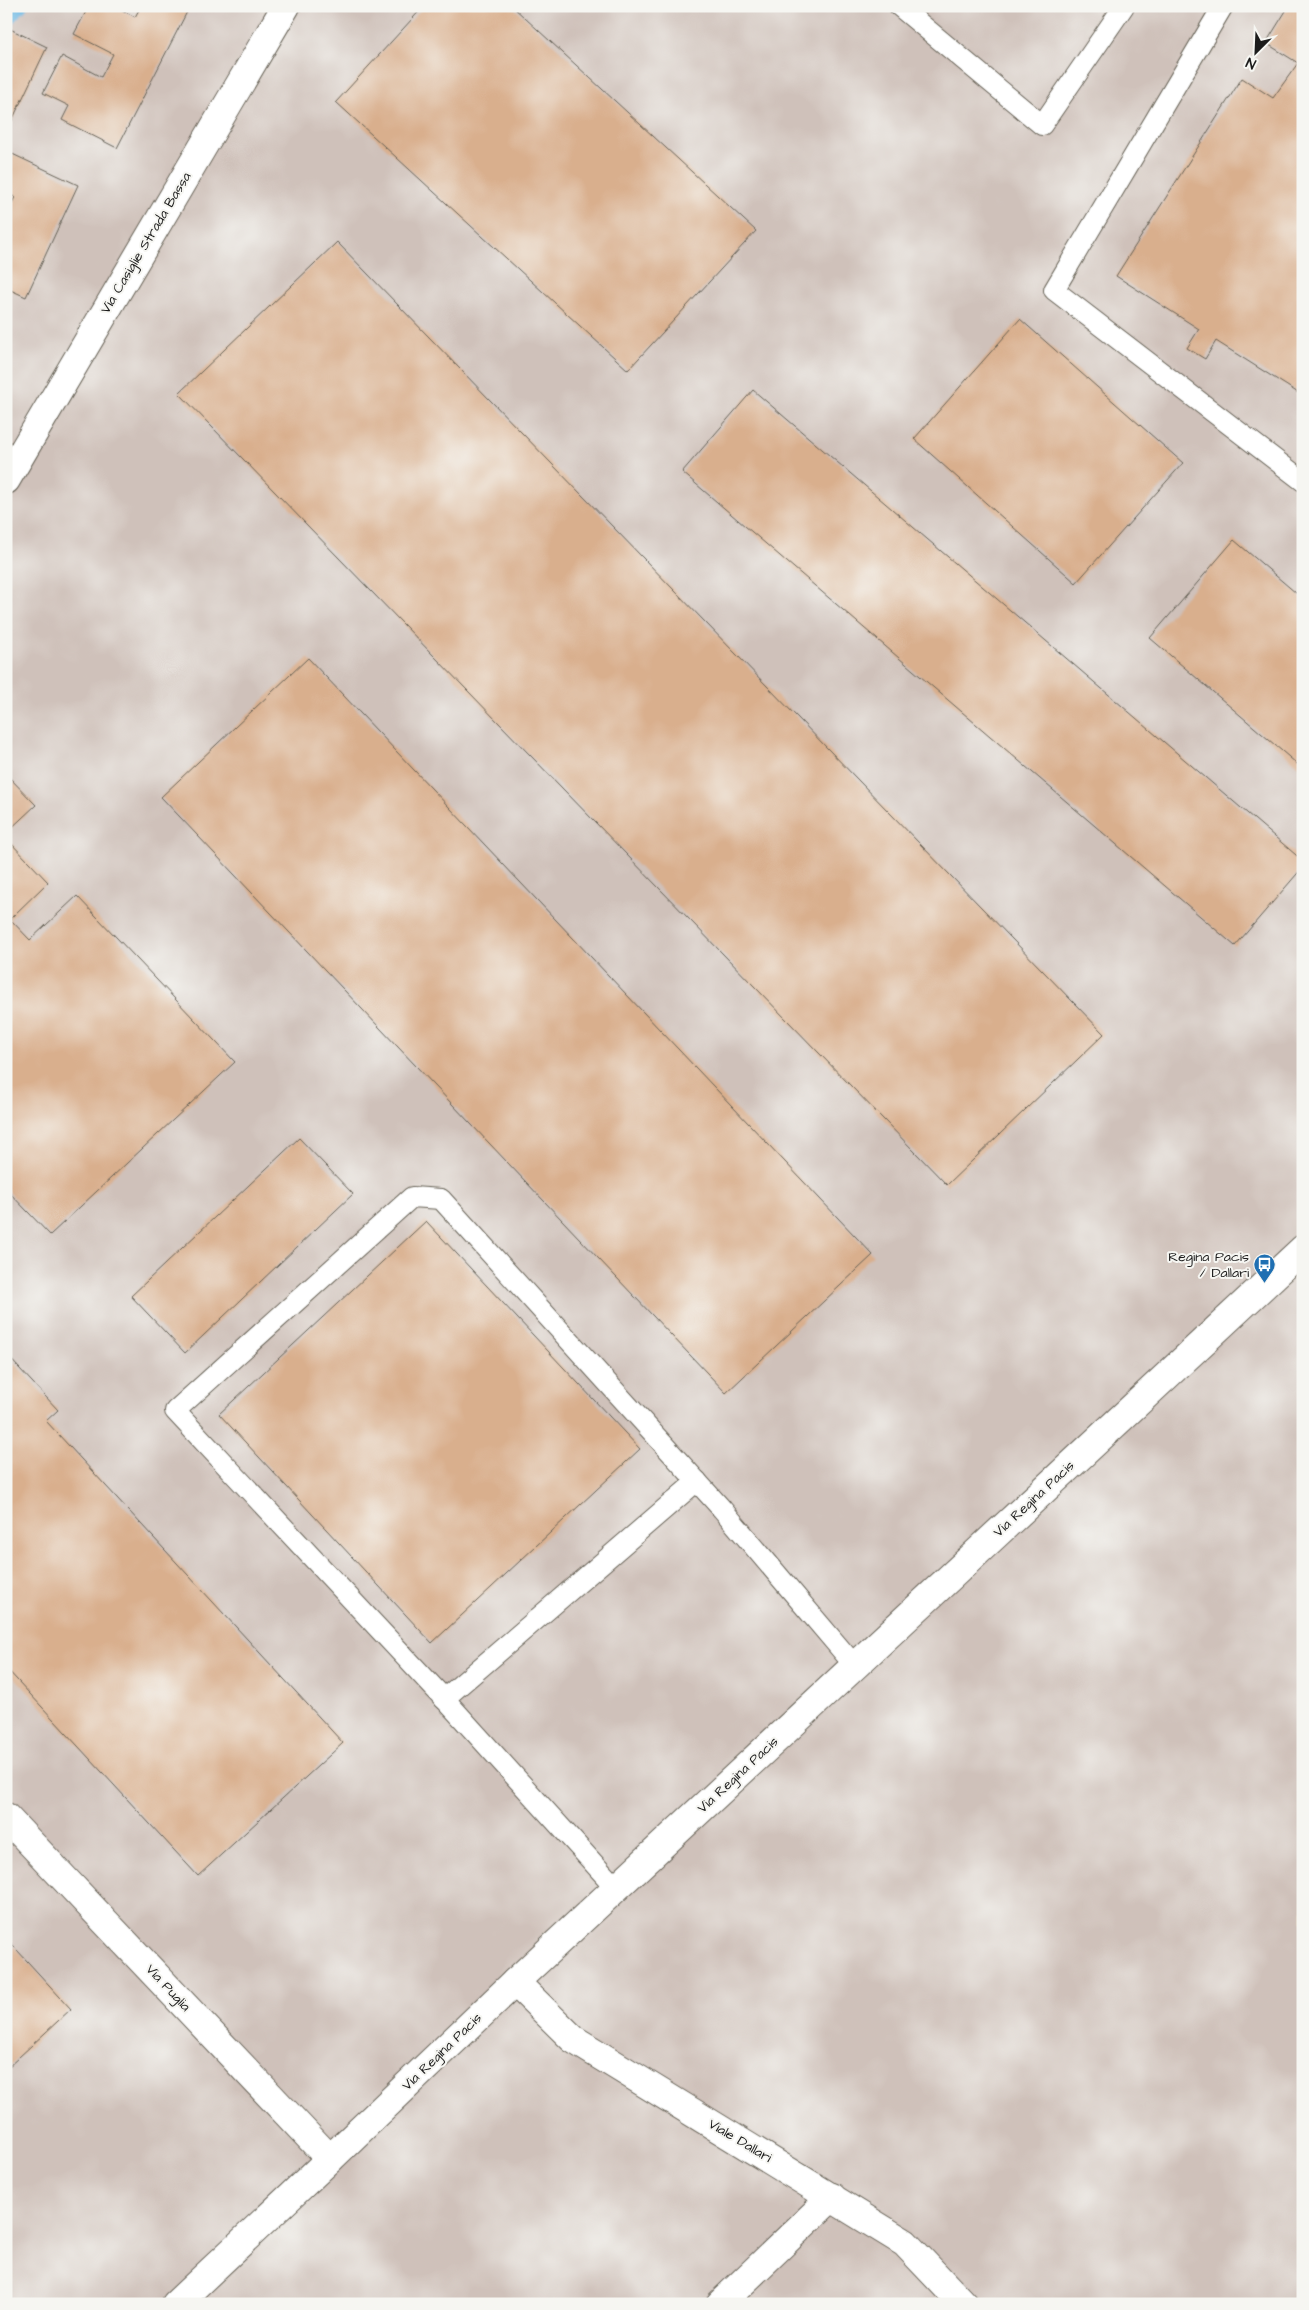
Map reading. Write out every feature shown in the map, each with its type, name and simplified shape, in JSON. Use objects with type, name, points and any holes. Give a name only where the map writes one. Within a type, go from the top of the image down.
[{"type":"street","name":"Via Casiglie Strada Bassa","points":[[6,480],[286,6]]},
{"type":"street","name":"Via Regina Pacis","points":[[176,2304],[330,2160],[515,1982],[1303,1249]]},
{"type":"street","name":"Via Puglia","points":[[6,1817],[330,2160]]},
{"type":"street","name":"Viale Dallari","points":[[515,1982],[572,2039],[905,2243],[963,2304]]},
{"type":"street","points":[[720,2304],[832,2197]]},
{"type":"lane","points":[[899,6],[1042,125],[1124,6]]},
{"type":"lane","points":[[1223,6],[1054,290],[1303,481]]},
{"type":"lane","points":[[616,1888],[444,1699],[175,1411],[412,1196],[441,1199],[698,1481],[855,1666]]},
{"type":"lane","points":[[444,1699],[698,1481]]},
{"type":"shaded area","points":[[6,6],[1303,6],[1303,2304],[6,2304]]},
{"type":"building","points":[[89,6],[115,6],[135,17],[141,6],[190,6],[117,148],[62,120],[69,106],[43,93],[62,56],[101,77],[113,54],[74,34]]},
{"type":"building","points":[[424,6],[512,6],[756,231],[628,370],[336,102]]},
{"type":"building","points":[[1289,6],[1303,6],[1303,396],[1216,341],[1205,359],[1187,348],[1199,329],[1116,276],[1242,78],[1273,98],[1298,63],[1266,43]]},
{"type":"building","points":[[6,27],[47,47],[6,133]]},
{"type":"building","points":[[6,151],[78,185],[26,297],[6,288],[6,215],[15,197],[6,193]]},
{"type":"building","points":[[337,242],[1104,1034],[947,1185],[179,393]]},
{"type":"building","points":[[1020,319],[1183,463],[1076,583],[914,439]]},
{"type":"building","points":[[753,390],[1303,861],[1303,867],[1235,946],[682,472]]},
{"type":"building","points":[[1234,540],[1303,599],[1303,769],[1150,638]]},
{"type":"building","points":[[308,658],[873,1255],[726,1393],[161,797]]},
{"type":"building","points":[[6,774],[36,805],[6,833]]},
{"type":"building","points":[[9,841],[48,882],[10,919],[30,940],[77,896],[235,1062],[50,1235],[6,1189],[6,844]]},
{"type":"building","points":[[299,1138],[353,1194],[185,1353],[131,1296]]},
{"type":"building","points":[[426,1221],[640,1449],[432,1643],[219,1414]]},
{"type":"building","points":[[6,1354],[58,1410],[46,1421],[343,1743],[198,1876],[6,1668]]},
{"type":"building","points":[[6,1938],[71,2009],[6,2069]]},
{"type":"waterway","points":[[6,22],[22,6]]},
{"type":"place","name":"Regina Pacis / Dallari","points":[[1265,1284]]}]
